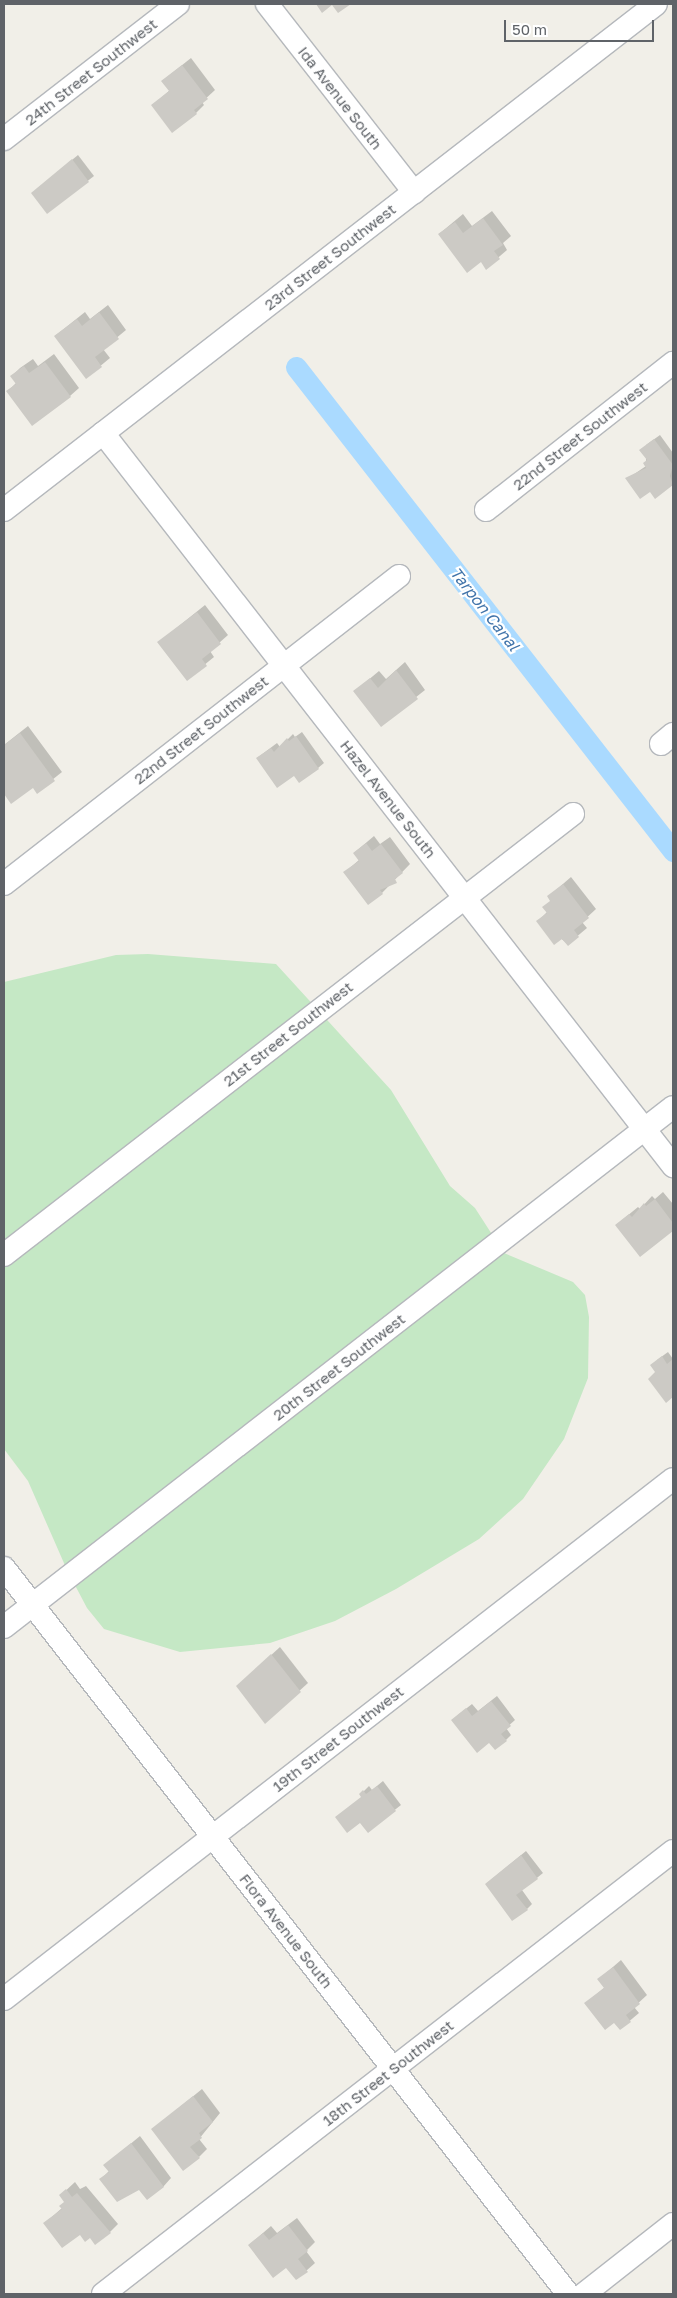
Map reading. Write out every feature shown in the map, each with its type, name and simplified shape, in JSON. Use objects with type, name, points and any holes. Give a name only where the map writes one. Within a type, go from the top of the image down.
[{"type":"street","name":"24th Street Southwest","points":[[4,140],[178,4]]},
{"type":"street","name":"Ida Avenue South","points":[[266,4],[414,192]]},
{"type":"street","name":"23rd Street Southwest","points":[[4,510],[656,4]]},
{"type":"street","name":"22nd Street Southwest","points":[[486,510],[673,363]]},
{"type":"street","name":"Hazel Avenue South","points":[[103,433],[673,1166]]},
{"type":"street","name":"22nd Street Southwest","points":[[4,884],[399,576]]},
{"type":"street","name":"21st Street Southwest","points":[[4,1255],[464,896],[573,814]]},
{"type":"street","name":"20th Street Southwest","points":[[4,1627],[673,1107]]},
{"type":"street","name":"19th Street Southwest","points":[[4,1999],[673,1479]]},
{"type":"street","name":"Flora Avenue South","points":[[4,1568],[568,2294]]},
{"type":"street","name":"18th Street Southwest","points":[[103,2294],[673,1851]]},
{"type":"street","points":[[584,2294],[673,2224]]},
{"type":"green space","points":[[148,954],[276,964],[391,1090],[450,1186],[475,1208],[504,1253],[573,1282],[585,1295],[589,1317],[588,1378],[564,1439],[523,1499],[479,1539],[396,1589],[335,1621],[270,1643],[180,1652],[104,1629],[87,1608],[67,1570],[28,1481],[4,1449],[4,982],[116,955]]},
{"type":"building","points":[[316,4],[351,4],[338,13],[332,5],[322,13]]},
{"type":"building","points":[[182,65],[208,99],[194,110],[197,114],[172,133],[151,105],[169,91],[161,81]]},
{"type":"building","points":[[72,159],[89,182],[47,214],[31,193]]},
{"type":"building","points":[[483,218],[503,245],[494,251],[500,259],[486,270],[481,262],[467,273],[438,234],[455,222],[463,233]]},
{"type":"building","points":[[99,312],[119,339],[95,357],[102,367],[86,379],[54,336],[77,319],[82,326]]},
{"type":"building","points":[[45,362],[71,397],[32,426],[6,391],[16,384],[10,376],[24,366],[29,373]]},
{"type":"building","points":[[654,439],[673,465],[670,476],[673,485],[655,499],[650,492],[640,499],[625,478],[646,468],[643,463],[647,460],[639,450]]},
{"type":"building","points":[[197,612],[221,644],[202,659],[207,666],[187,681],[157,642]]},
{"type":"building","points":[[396,670],[418,699],[381,727],[353,691],[370,678],[378,688]]},
{"type":"building","points":[[20,733],[55,781],[37,794],[33,788],[11,804],[4,794],[4,745]]},
{"type":"building","points":[[296,736],[319,769],[299,783],[294,776],[277,788],[256,758],[271,748],[274,752],[287,738],[289,741]]},
{"type":"building","points":[[366,843],[372,851],[381,844],[403,873],[395,879],[397,883],[380,890],[383,894],[368,905],[343,872],[359,861],[353,853]]},
{"type":"building","points":[[563,884],[589,918],[574,930],[579,937],[568,946],[562,939],[554,945],[536,921],[547,913],[542,907],[550,901],[547,896]]},
{"type":"building","points":[[655,1199],[673,1223],[673,1231],[640,1257],[615,1225],[629,1214],[632,1217],[644,1203],[646,1206]]},
{"type":"building","points":[[662,1356],[667,1364],[673,1359],[673,1397],[666,1403],[648,1379],[655,1372],[650,1365]]},
{"type":"building","points":[[271,1654],[301,1692],[265,1724],[236,1686]]},
{"type":"building","points":[[491,1701],[511,1726],[501,1734],[507,1741],[495,1750],[489,1743],[477,1753],[451,1720],[466,1708],[472,1716]]},
{"type":"building","points":[[377,1786],[396,1811],[368,1833],[360,1823],[347,1833],[335,1817],[361,1797],[359,1794],[363,1790],[366,1794]]},
{"type":"building","points":[[521,1855],[538,1879],[516,1895],[528,1910],[512,1921],[485,1884]]},
{"type":"building","points":[[613,1967],[640,2004],[626,2015],[631,2022],[620,2030],[614,2023],[605,2030],[584,2003],[604,1988],[597,1979]]},
{"type":"building","points":[[193,2096],[213,2122],[199,2133],[202,2138],[190,2147],[200,2158],[183,2171],[151,2129]]},
{"type":"building","points":[[131,2143],[164,2187],[147,2200],[139,2190],[117,2202],[99,2179],[109,2172],[103,2165]]},
{"type":"building","points":[[66,2189],[72,2197],[77,2193],[111,2233],[95,2245],[90,2238],[85,2242],[80,2235],[62,2248],[43,2223],[62,2209],[59,2206],[64,2202],[59,2195]]},
{"type":"building","points":[[288,2225],[308,2251],[298,2259],[308,2272],[296,2280],[286,2268],[273,2278],[248,2245],[263,2233],[269,2240]]},
{"type":"waterway","name":"Tarpon Canal","points":[[296,367],[673,851]]}]
